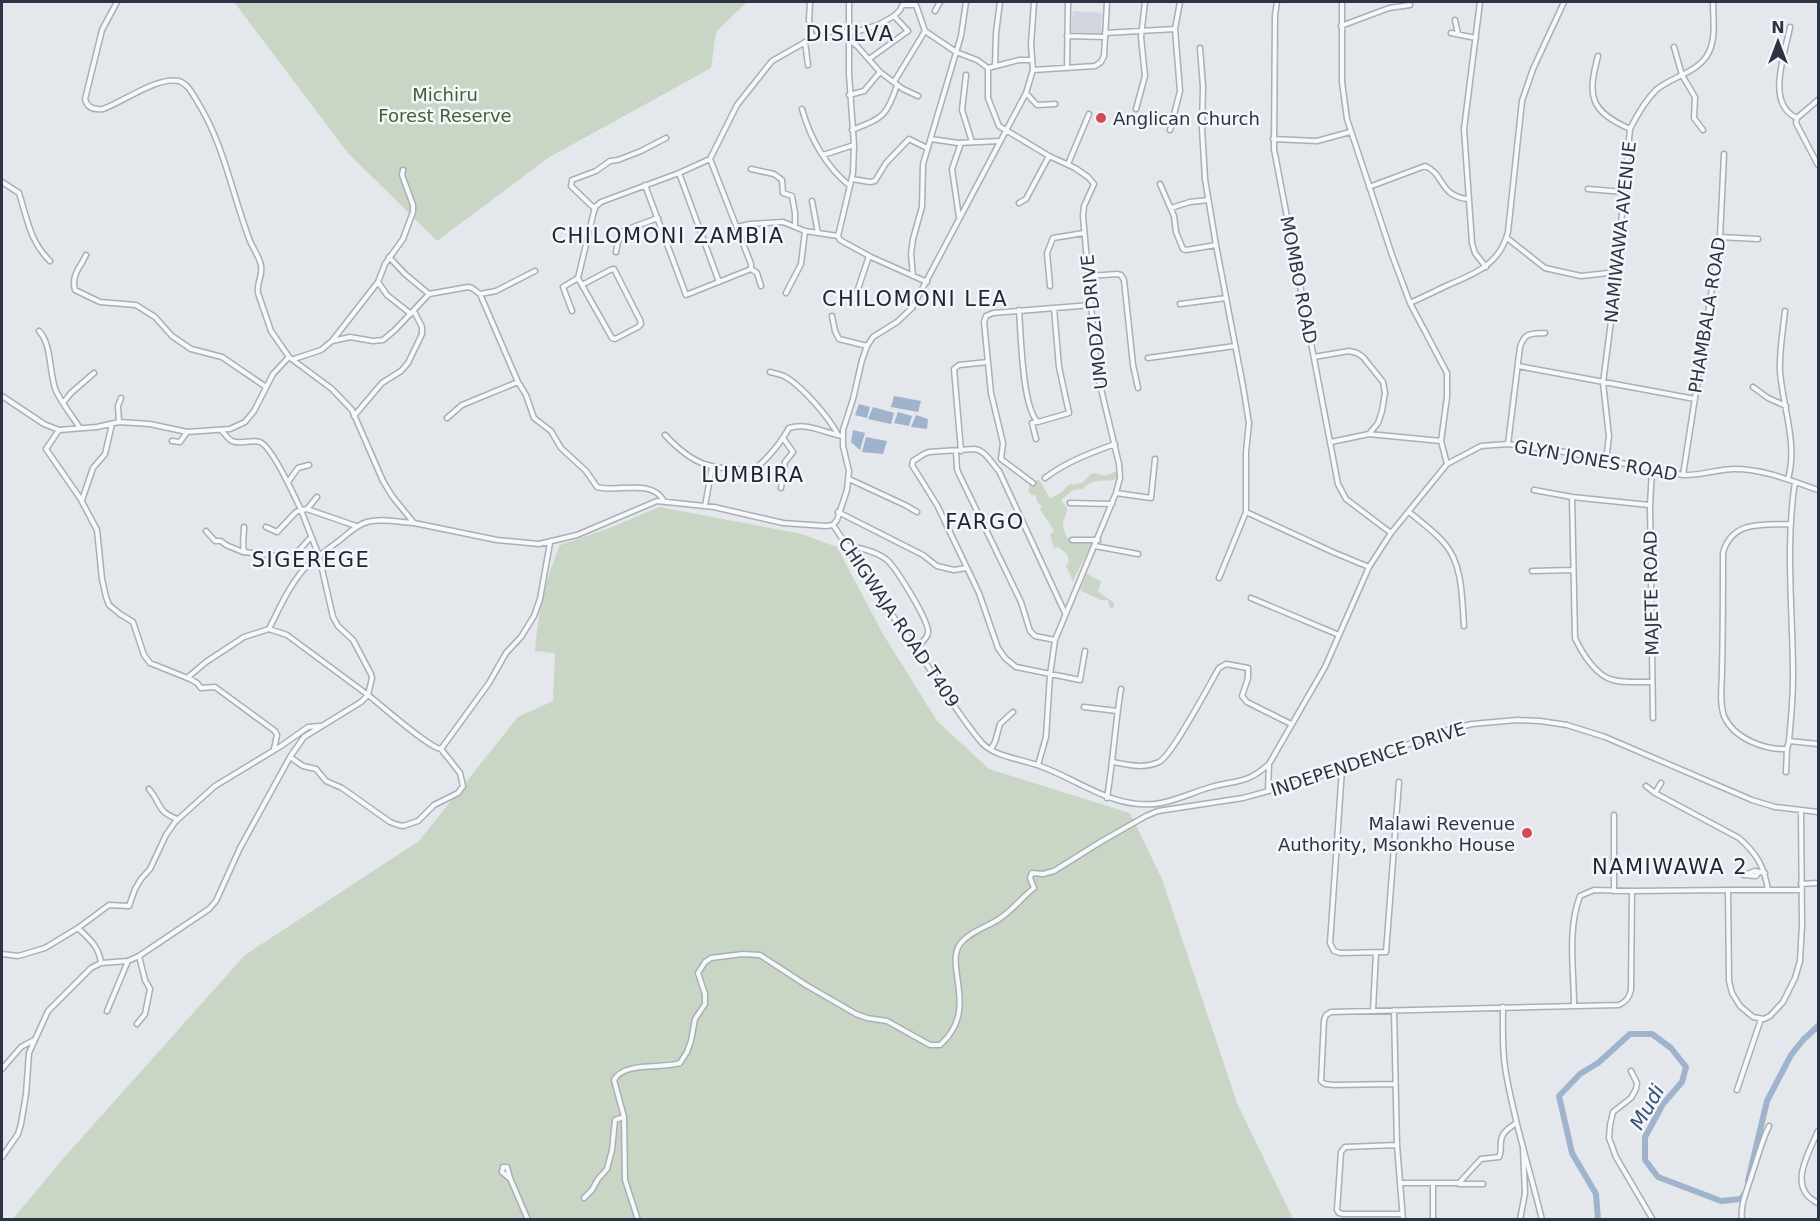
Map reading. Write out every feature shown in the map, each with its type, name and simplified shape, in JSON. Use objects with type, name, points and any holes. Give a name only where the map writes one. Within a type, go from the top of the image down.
[{"type":"street","points":[[117,2],[102,30],[92,65],[86,104],[92,108],[103,109],[165,81],[179,81],[189,87],[211,124],[250,241],[261,263],[257,288],[274,337],[291,358],[342,398],[354,416],[383,482],[414,523]]},
{"type":"street","points":[[810,2],[809,20],[812,38]]},
{"type":"street","points":[[838,236],[852,179],[854,145],[849,95],[849,2]]},
{"type":"street","points":[[935,11],[940,2]]},
{"type":"street","points":[[913,276],[911,254],[922,207],[922,167],[962,32],[966,2]]},
{"type":"street","points":[[995,67],[995,37],[1000,2]]},
{"type":"street","points":[[840,436],[853,399],[867,346],[875,334],[897,322],[912,308],[1026,93],[1033,70],[1031,60],[1034,2]]},
{"type":"street","points":[[1067,68],[1068,2]]},
{"type":"street","points":[[1033,70],[1095,66],[1101,62],[1104,57],[1107,2]]},
{"type":"street","points":[[1136,109],[1145,76],[1141,30],[1145,2]]},
{"type":"street","points":[[1170,130],[1180,87],[1175,29],[1180,2]]},
{"type":"street","name":"MOMBO ROAD","points":[[1277,2],[1273,139],[1338,484],[1346,499],[1391,533]]},
{"type":"street","points":[[1342,2],[1342,90],[1350,132],[1410,303],[1447,373],[1447,397],[1441,441],[1448,464]]},
{"type":"street","points":[[1480,2],[1464,129],[1473,249],[1486,267]]},
{"type":"street","points":[[1410,303],[1471,276],[1486,267],[1500,252],[1507,238],[1525,88],[1564,2]]},
{"type":"street","name":"NAMIWAWA AVENUE","points":[[1606,461],[1609,436],[1603,383],[1617,272],[1630,129],[1638,112],[1657,90],[1698,64],[1708,53],[1713,30],[1713,2]]},
{"type":"street","points":[[582,285],[614,270],[640,320],[640,325],[615,339],[612,338],[578,278],[594,209],[602,202],[710,159],[737,105],[768,65],[777,57],[825,31],[856,32],[875,26],[894,16],[903,3],[912,4],[917,7],[925,31],[956,52],[977,60],[988,68],[1019,60],[1031,60]]},
{"type":"street","points":[[1341,26],[1389,8],[1410,5]]},
{"type":"street","points":[[869,59],[908,31],[894,16]]},
{"type":"street","points":[[1455,20],[1458,34]]},
{"type":"street","points":[[1790,27],[1778,86],[1783,108],[1789,115],[1797,118]]},
{"type":"street","points":[[1067,36],[1175,29]]},
{"type":"street","points":[[852,130],[876,120],[890,108],[896,83],[925,31]]},
{"type":"street","points":[[1451,33],[1476,38]]},
{"type":"street","points":[[848,39],[855,43],[880,72],[918,96]]},
{"type":"street","points":[[805,42],[808,65]]},
{"type":"street","points":[[1674,46],[1682,75],[1695,97],[1694,118],[1703,130]]},
{"type":"street","points":[[1200,48],[1203,87],[1203,151],[1208,200],[1249,423],[1246,452],[1246,512],[1219,578]]},
{"type":"street","points":[[1598,57],[1593,80],[1596,105],[1605,116],[1630,129]]},
{"type":"street","points":[[988,68],[987,98],[998,125],[1006,130]]},
{"type":"street","points":[[849,95],[864,91],[880,72]]},
{"type":"street","points":[[966,75],[962,110],[972,142]]},
{"type":"street","points":[[1026,93],[1037,105],[1055,104]]},
{"type":"street","points":[[1818,100],[1797,118],[1797,125],[1818,165]]},
{"type":"street","points":[[802,109],[811,134],[823,155],[836,174],[850,186]]},
{"type":"street","points":[[1068,164],[1089,114]]},
{"type":"street","name":"UMODZI DRIVE","points":[[1006,130],[1049,156],[1068,164],[1088,177],[1094,184],[1083,212],[1084,233],[1097,372],[1115,444],[1119,471],[1116,494],[1055,640],[1046,737],[1038,765]]},
{"type":"street","points":[[1273,139],[1317,141],[1350,132]]},
{"type":"street","points":[[594,209],[572,187],[570,183],[572,180],[610,161],[644,150],[666,138]]},
{"type":"street","points":[[852,179],[875,181],[884,166],[909,139],[927,148]]},
{"type":"street","points":[[931,139],[961,142],[1000,141]]},
{"type":"street","points":[[960,219],[952,169],[961,142]]},
{"type":"street","points":[[823,155],[854,145]]},
{"type":"street","name":"PHAMBALA ROAD","points":[[1683,475],[1720,237],[1724,154]]},
{"type":"street","points":[[1019,203],[1026,199],[1049,156]]},
{"type":"street","points":[[710,159],[751,269]]},
{"type":"street","points":[[1369,187],[1425,166],[1431,169],[1454,197],[1469,199]]},
{"type":"street","points":[[751,169],[774,174],[782,180],[783,193],[792,196],[795,226]]},
{"type":"street","points":[[2,396],[44,424],[59,430],[119,422],[150,424],[187,432],[230,429],[245,422],[254,411],[273,374],[291,358],[321,350],[333,341],[378,282],[389,257],[403,239],[413,212],[413,205],[402,175],[403,170]]},
{"type":"street","points":[[679,173],[719,282]]},
{"type":"street","points":[[2,182],[19,193],[25,219],[41,252],[50,261]]},
{"type":"street","points":[[1160,184],[1171,207],[1183,249],[1216,245]]},
{"type":"street","points":[[645,185],[686,295],[751,269]]},
{"type":"street","points":[[1588,189],[1624,192]]},
{"type":"street","points":[[1171,207],[1208,200]]},
{"type":"street","points":[[812,201],[818,233]]},
{"type":"street","points":[[616,252],[620,232],[658,218]]},
{"type":"street","points":[[737,227],[783,222],[805,231],[838,236],[840,240],[869,256],[927,282]]},
{"type":"street","points":[[786,293],[801,264],[805,231]]},
{"type":"street","points":[[1050,286],[1047,253],[1053,238],[1084,233]]},
{"type":"street","points":[[1720,237],[1758,239]]},
{"type":"street","points":[[1507,238],[1545,268],[1581,276],[1617,272]]},
{"type":"street","points":[[86,255],[75,274],[73,287],[75,290],[100,302],[136,305],[155,317],[172,336],[191,349],[222,357],[266,387]]},
{"type":"street","points":[[853,304],[869,256]]},
{"type":"street","points":[[389,257],[429,294]]},
{"type":"street","points":[[751,269],[757,273],[761,286]]},
{"type":"street","points":[[480,294],[496,291],[535,271]]},
{"type":"street","points":[[1089,276],[1117,274],[1123,277],[1133,365],[1138,388]]},
{"type":"street","points":[[572,311],[563,287],[578,278]]},
{"type":"street","points":[[354,416],[382,383],[401,371],[408,363],[422,334],[422,327],[413,312],[387,295],[378,282]]},
{"type":"street","points":[[333,341],[350,337],[380,341],[395,330],[429,294],[468,287],[474,289],[480,294],[518,382],[526,395],[534,418],[551,431],[561,448],[586,471],[597,487],[645,489],[657,493],[663,501]]},
{"type":"street","points":[[1180,304],[1226,298]]},
{"type":"street","points":[[1033,483],[1001,459],[1003,442],[991,393],[985,318],[993,313],[1091,305]]},
{"type":"street","points":[[1036,439],[1032,423],[1069,413],[1059,366],[1054,308]]},
{"type":"street","points":[[1019,310],[1027,392],[1031,411],[1037,422]]},
{"type":"street","points":[[1785,311],[1780,372],[1792,458],[1788,479]]},
{"type":"street","points":[[832,316],[839,339],[867,346]]},
{"type":"street","points":[[39,331],[50,359],[55,389],[80,428]]},
{"type":"street","points":[[1508,444],[1523,338],[1531,334],[1545,333]]},
{"type":"street","points":[[1148,358],[1235,346]]},
{"type":"street","points":[[1314,357],[1349,351],[1357,353],[1364,357],[1383,382],[1385,393],[1382,411],[1378,423],[1369,434]]},
{"type":"street","points":[[988,363],[959,364],[954,369],[957,469],[1021,602],[1030,631],[1035,636],[1055,640]]},
{"type":"street","points":[[1518,366],[1695,399]]},
{"type":"street","points":[[770,372],[787,378],[808,397],[840,436],[849,479],[845,497],[833,525]]},
{"type":"street","points":[[63,403],[94,373]]},
{"type":"street","points":[[447,418],[462,405],[518,382]]},
{"type":"street","points":[[1753,387],[1768,398],[1786,406]]},
{"type":"street","points":[[119,422],[118,406],[121,398]]},
{"type":"street","points":[[81,500],[93,468],[105,454],[112,424]]},
{"type":"street","points":[[665,435],[692,460],[712,467],[754,470],[768,457],[789,428],[803,426],[840,436]]},
{"type":"street","points":[[59,430],[46,449],[81,500],[97,530],[102,579],[109,605],[133,622],[144,655],[150,663],[187,678],[201,688],[215,687],[275,731],[277,735],[274,749]]},
{"type":"street","points":[[2,1157],[18,1134],[26,1094],[29,1053],[48,1011],[91,968],[101,963],[128,961],[139,956],[200,916],[216,901],[240,848],[290,757],[304,738],[361,702],[368,695],[371,674],[353,640],[338,626],[333,617],[319,556],[304,510],[263,444],[253,441],[230,441],[222,430]]},
{"type":"street","points":[[172,441],[180,442],[187,432]]},
{"type":"street","points":[[1331,442],[1369,434],[1441,441]]},
{"type":"street","points":[[781,488],[785,462],[793,452],[783,438]]},
{"type":"street","points":[[1045,478],[1071,461],[1115,444]]},
{"type":"street","name":"GLYN JONES ROAD","points":[[1448,464],[1481,446],[1508,444],[1683,475],[1695,476],[1738,469],[1788,479],[1818,490]]},
{"type":"street","points":[[1065,613],[999,471],[980,449],[924,454],[913,461],[912,465],[937,506],[982,601],[998,648],[1005,658],[1016,667],[1080,680],[1085,651]]},
{"type":"street","points":[[1116,494],[1151,498],[1155,459]]},
{"type":"street","name":"CHIGWAJA ROAD T409","points":[[356,526],[381,520],[414,523],[497,540],[528,544],[550,543],[593,529],[657,501],[705,506],[783,523],[833,525],[862,572],[983,744],[1058,773],[1107,798],[1134,804],[1156,804],[1208,788],[1245,780],[1269,764],[1325,666],[1369,567],[1391,533],[1448,464]]},
{"type":"street","points":[[288,482],[298,468],[309,465]]},
{"type":"street","points":[[705,506],[712,467]]},
{"type":"street","name":"MAJETE ROAD","points":[[1652,469],[1650,505],[1653,718]]},
{"type":"street","points":[[849,479],[917,512]]},
{"type":"street","points":[[1786,772],[1793,679],[1790,524],[1795,482]]},
{"type":"street","points":[[1534,490],[1572,497],[1650,505]]},
{"type":"street","points":[[266,527],[277,532],[296,512],[304,510],[317,497]]},
{"type":"street","points":[[1572,497],[1575,638],[1580,648],[1603,675],[1612,680],[1651,682]]},
{"type":"street","points":[[1070,503],[1112,504]]},
{"type":"street","points":[[304,510],[356,526]]},
{"type":"street","points":[[838,512],[923,555],[936,566],[954,570],[966,568]]},
{"type":"street","points":[[1246,512],[1369,567]]},
{"type":"street","points":[[1409,512],[1446,545],[1454,561],[1460,581],[1464,626]]},
{"type":"street","points":[[1787,749],[1770,749],[1746,739],[1730,725],[1725,716],[1722,690],[1723,553],[1726,544],[1740,529],[1747,526],[1790,524]]},
{"type":"street","points":[[268,629],[303,570],[356,526]]},
{"type":"street","points":[[244,527],[242,541],[244,552]]},
{"type":"street","points":[[206,531],[215,541],[221,541],[229,547],[244,552],[292,558],[311,537]]},
{"type":"street","points":[[1072,540],[1098,540]]},
{"type":"street","points":[[441,749],[534,616],[540,599],[550,543]]},
{"type":"street","points":[[847,546],[861,548],[886,559],[897,574],[918,606],[927,625],[928,634],[916,648]]},
{"type":"street","points":[[1095,546],[1138,554]]},
{"type":"street","points":[[1532,571],[1573,570]]},
{"type":"street","points":[[1251,598],[1339,635]]},
{"type":"street","points":[[187,678],[206,662],[244,637],[268,629],[287,635],[424,740],[437,749],[441,749],[460,773],[464,786],[458,793],[434,805],[418,821],[403,826],[390,822],[342,788],[326,781],[316,769],[303,766],[290,757]]},
{"type":"street","points":[[1113,762],[1135,766],[1150,765],[1161,761],[1177,741],[1219,668],[1226,664],[1248,668],[1248,678],[1242,696],[1247,702],[1291,724]]},
{"type":"street","points":[[1107,798],[1121,689]]},
{"type":"street","points":[[1084,707],[1117,711]]},
{"type":"street","points":[[991,749],[1000,724],[1012,712]]},
{"type":"street","name":"INDEPENDENCE DRIVE","points":[[624,1118],[614,1080],[615,1076],[643,1066],[680,1063],[691,1041],[695,1019],[705,1004],[705,994],[698,973],[705,962],[711,958],[743,954],[760,955],[856,1014],[887,1021],[930,1045],[940,1045],[950,1034],[958,1014],[960,994],[956,961],[959,945],[1000,918],[1034,888],[1030,878],[1032,873],[1043,874],[1054,871],[1152,813],[1243,798],[1342,769],[1448,730],[1497,721],[1540,721],[1567,725],[1605,737],[1752,800],[1775,807],[1818,812]]},
{"type":"street","points":[[2,954],[21,955],[45,948],[78,928],[109,905],[129,906],[135,889],[150,869],[166,835],[177,819],[215,786],[308,728],[323,726]]},
{"type":"street","points":[[1789,741],[1818,744]]},
{"type":"street","points":[[1268,790],[1269,764]]},
{"type":"street","points":[[1342,769],[1330,946],[1334,951],[1340,953],[1386,952],[1399,782]]},
{"type":"street","points":[[1655,793],[1661,783]]},
{"type":"street","points":[[1646,786],[1739,838],[1749,847],[1762,866],[1768,890]]},
{"type":"street","points":[[149,789],[162,812],[177,819]]},
{"type":"street","points":[[1728,890],[1729,981],[1732,993],[1740,1006],[1753,1017],[1761,1020],[1770,1016],[1783,1002],[1795,978],[1800,961],[1801,811]]},
{"type":"street","points":[[1614,815],[1614,891]]},
{"type":"street","points":[[1759,872],[1765,873]]},
{"type":"street","points":[[1802,884],[1818,883]]},
{"type":"street","points":[[1574,1005],[1573,933],[1577,904],[1580,896],[1587,892],[1594,890],[1802,890]]},
{"type":"street","points":[[1395,1084],[1334,1085],[1321,1081],[1326,1015],[1331,1012],[1373,1010],[1619,1005],[1630,996],[1632,891]]},
{"type":"street","points":[[78,928],[96,946],[100,953],[101,963]]},
{"type":"street","points":[[1373,1010],[1376,953]]},
{"type":"street","points":[[137,1024],[145,1014],[150,989],[145,980],[139,956]]},
{"type":"street","points":[[107,1011],[128,961]]},
{"type":"street","points":[[1503,1007],[1505,1066],[1516,1123],[1524,1145],[1542,1220]]},
{"type":"street","points":[[1394,1010],[1397,1145],[1402,1217],[1339,1213],[1337,1210],[1343,1149],[1345,1147],[1397,1145]]},
{"type":"street","points":[[1737,1090],[1761,1020]]},
{"type":"street","points":[[2,1069],[21,1047],[34,1040]]},
{"type":"street","points":[[1631,1071],[1637,1083],[1636,1089],[1631,1098],[1613,1112],[1609,1138],[1616,1157],[1653,1220]]},
{"type":"street","points":[[584,1198],[606,1171],[612,1150],[615,1120],[624,1118],[625,1180],[638,1220]]},
{"type":"street","points":[[1455,1184],[1459,1183],[1481,1159],[1499,1157],[1503,1134],[1516,1123]]},
{"type":"street","points":[[1742,1220],[1743,1200],[1768,1126]]},
{"type":"street","points":[[1818,1131],[1801,1169],[1804,1190],[1818,1203]]},
{"type":"street","points":[[1520,1220],[1525,1193],[1522,1158],[1524,1145]]},
{"type":"street","points":[[510,1178],[528,1220]]},
{"type":"street","points":[[1400,1183],[1483,1184]]},
{"type":"street","points":[[1433,1184],[1433,1220]]},
{"type":"shaded area","points":[[1073,11],[1102,13],[1101,34],[1071,32]]},
{"type":"green space","name":"Michiru Forest Reserve","points":[[234,2],[747,2],[716,32],[711,68],[548,158],[437,241],[348,153]]},
{"type":"green space","points":[[1115,472],[1118,476],[1114,480],[1094,482],[1083,489],[1073,490],[1061,500],[1067,508],[1063,525],[1070,543],[1092,543],[1073,581],[1066,566],[1069,561],[1067,554],[1058,547],[1054,548],[1050,535],[1053,529],[1040,509],[1042,506],[1037,502],[1036,496],[1030,494],[1028,490],[1031,483],[1040,481],[1050,498],[1069,485],[1082,483],[1091,474],[1106,476]]},
{"type":"green space","points":[[659,507],[802,534],[837,547],[883,634],[937,721],[989,769],[1130,813],[1162,879],[1237,1103],[1293,1219],[12,1220],[61,1161],[245,955],[419,841],[518,717],[553,701],[555,653],[535,651],[543,596],[560,545],[610,528]]},
{"type":"green space","points":[[1087,573],[1101,581],[1098,592],[1113,602],[1113,608],[1110,608],[1108,600],[1101,600],[1080,590]]},
{"type":"water","points":[[894,396],[921,401],[918,412],[891,407]]},
{"type":"water","points":[[859,404],[870,407],[867,418],[855,415]]},
{"type":"water","points":[[873,407],[894,413],[891,424],[868,419]]},
{"type":"water","points":[[898,412],[912,416],[909,426],[894,423]]},
{"type":"water","points":[[916,415],[928,419],[927,429],[911,427]]},
{"type":"water","points":[[853,430],[865,433],[860,450],[851,442]]},
{"type":"water","points":[[866,437],[887,441],[883,454],[862,452]]},
{"type":"waterway","name":"Mudi","points":[[1748,1181],[1767,1101],[1791,1055],[1818,1026]]},
{"type":"waterway","name":"Mudi","points":[[1598,1220],[1596,1194],[1572,1153],[1559,1096],[1580,1074],[1598,1063],[1630,1034],[1652,1034],[1671,1048],[1686,1067],[1682,1082],[1663,1104],[1645,1137],[1645,1160],[1658,1177],[1721,1201],[1741,1199],[1745,1193]]},
{"type":"place","name":"Anglican Church","points":[[1101,118]]},
{"type":"place","name":"Malawi Revenue Authority, Msonkho House","points":[[1527,833]]},
{"type":"district","name":"DISILVA","points":[[850,34]]},
{"type":"district","name":"CHILOMONI ZAMBIA","points":[[668,236]]},
{"type":"district","name":"CHILOMONI LEA","points":[[915,299]]},
{"type":"district","name":"LUMBIRA","points":[[753,475]]},
{"type":"district","name":"FARGO","points":[[985,522]]},
{"type":"district","name":"SIGEREGE","points":[[311,560]]},
{"type":"district","name":"NAMIWAWA 2","points":[[1670,867]]}]
